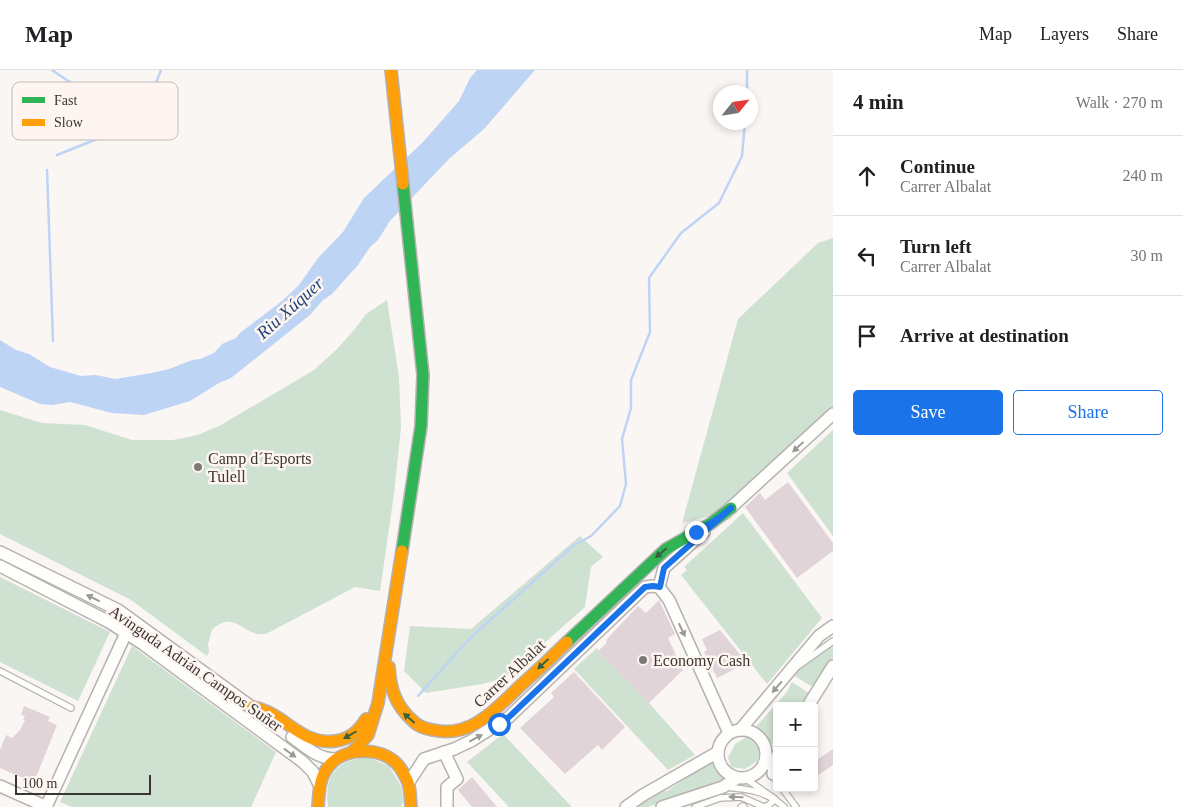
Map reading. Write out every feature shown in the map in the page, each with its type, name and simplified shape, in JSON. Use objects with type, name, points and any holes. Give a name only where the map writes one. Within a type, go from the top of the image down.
[{"type":"main road","points":[[352,752],[368,735],[378,704],[421,426],[423,375],[418,312],[391,74]]},
{"type":"main road","name":"Carrer Albalat","points":[[398,578],[394,636],[388,674],[393,697],[403,712],[416,723],[432,730],[455,732],[475,725],[492,713],[666,549],[710,524],[731,508]]},
{"type":"main road","points":[[252,707],[264,709],[301,735],[312,740],[334,742],[349,737],[363,725],[368,716],[378,668],[390,627]]},
{"type":"main road","points":[[378,704],[380,738],[389,757]]},
{"type":"main road","points":[[318,807],[319,784],[326,770],[336,759],[360,750],[375,751],[389,757],[398,764],[409,782],[412,795],[411,807]]},
{"type":"street","name":"Carrer Albalat","points":[[409,782],[424,759],[471,740],[509,717],[645,587],[660,587],[664,568],[833,414]]},
{"type":"street","name":"Avinguda Adrián Campos Suñer","points":[[0,552],[118,610],[319,756],[336,759]]},
{"type":"street","name":"Avinguda Adrián Campos Suñer","points":[[0,566],[109,622],[126,633],[303,762],[313,772],[319,784]]},
{"type":"street","points":[[660,587],[669,600],[735,732]]},
{"type":"street","points":[[741,778],[730,776],[721,766],[718,752],[724,738],[735,732],[819,636],[833,626]]},
{"type":"street","points":[[0,786],[46,807],[126,633]]},
{"type":"street","points":[[810,702],[833,666]]},
{"type":"street","points":[[735,732],[748,730],[762,739],[773,770]]},
{"type":"street","points":[[444,752],[457,779],[447,787],[447,807]]},
{"type":"street","points":[[626,807],[643,795],[718,752]]},
{"type":"street","points":[[662,807],[723,787],[741,778],[758,773],[770,757]]},
{"type":"lane","points":[[791,669],[799,666],[833,641]]},
{"type":"lane","points":[[0,671],[72,708]]},
{"type":"lane","points":[[741,778],[775,798],[784,807]]},
{"type":"lane","points":[[723,787],[751,789],[775,798]]},
{"type":"lane","points":[[785,792],[796,807]]},
{"type":"lane","points":[[695,807],[720,798],[741,796],[764,806],[775,798]]},
{"type":"green space","points":[[833,238],[833,408],[711,516],[682,523],[738,319],[818,243]]},
{"type":"green space","name":"Camp d´Esports Tulell","points":[[387,300],[399,377],[401,427],[394,494],[380,591],[355,587],[266,634],[252,632],[233,623],[220,624],[212,630],[207,656],[131,600],[0,534],[0,410],[42,423],[85,425],[132,440],[173,440],[198,435],[221,425],[314,370],[336,350],[366,314]]},
{"type":"green space","points":[[833,430],[833,536],[787,473]]},
{"type":"green space","points":[[743,513],[822,618],[767,684],[681,575],[687,570],[684,567]]},
{"type":"green space","points":[[580,536],[603,557],[591,567],[585,607],[505,678],[482,684],[426,693],[404,671],[410,626],[471,629]]},
{"type":"green space","points":[[0,577],[110,632],[78,701],[0,662]]},
{"type":"green space","points":[[833,640],[833,659],[814,688],[795,676],[799,670],[818,656]]},
{"type":"green space","points":[[132,646],[276,752],[251,807],[72,807],[60,802]]},
{"type":"green space","points":[[597,648],[695,755],[668,770],[574,669]]},
{"type":"green space","points":[[792,682],[810,694],[805,702],[778,702]]},
{"type":"green space","points":[[773,708],[773,745],[754,729]]},
{"type":"green space","points":[[503,734],[572,807],[509,807],[467,762]]},
{"type":"green space","points":[[747,737],[755,738],[761,748],[757,761],[745,769],[731,767],[728,758],[735,744]]},
{"type":"green space","points":[[367,757],[389,766],[402,788],[403,802],[401,807],[328,807],[329,783],[334,772],[345,763]]},
{"type":"green space","points":[[716,762],[726,781],[648,807],[630,807],[653,792],[667,791],[704,766]]},
{"type":"water","name":"Riu Xúquer","points":[[477,70],[535,70],[484,129],[449,159],[390,221],[378,240],[370,247],[358,265],[332,294],[322,301],[310,315],[231,378],[219,383],[190,401],[144,415],[112,413],[70,402],[52,405],[40,404],[0,387],[0,340],[50,367],[81,376],[96,375],[115,379],[169,369],[214,353],[222,344],[236,338],[299,285],[318,258],[343,232],[364,198],[423,142],[459,101],[470,78]]},
{"type":"building","points":[[788,482],[833,543],[833,551],[797,578],[745,507],[760,493],[765,500]]},
{"type":"building","name":"Economy Cash","points":[[659,600],[675,634],[668,638],[683,670],[649,703],[598,651],[638,606],[646,613]]},
{"type":"building","points":[[720,630],[747,663],[717,678],[704,652],[707,650],[702,639]]},
{"type":"building","points":[[574,672],[625,727],[602,750],[598,745],[565,774],[520,728],[554,697],[551,693]]},
{"type":"building","points":[[24,706],[50,717],[48,721],[57,725],[37,775],[28,780],[0,768],[0,750],[6,735],[12,738],[20,730],[25,720],[23,720],[25,716],[21,715]]},
{"type":"building","points":[[833,749],[833,765],[818,775],[818,759]]},
{"type":"building","points":[[472,777],[497,807],[472,807],[458,790]]},
{"type":"waterway","points":[[52,70],[70,82]]},
{"type":"waterway","points":[[156,82],[161,70]]},
{"type":"waterway","points":[[747,70],[747,85]]},
{"type":"waterway","points":[[418,696],[470,638],[573,546],[591,536],[620,506],[626,484],[622,439],[631,408],[631,380],[650,332],[649,278],[681,233],[719,203],[742,156],[744,130]]},
{"type":"waterway","points":[[57,155],[94,140]]},
{"type":"waterway","points":[[47,170],[53,341]]},
{"type":"traffic: fast","points":[[402,551],[421,426],[423,375],[403,184]]},
{"type":"traffic: fast","points":[[567,642],[666,549],[710,524],[731,508]]},
{"type":"traffic: slow","points":[[391,70],[403,184]]},
{"type":"traffic: slow","points":[[352,752],[368,735],[378,703],[402,551]]},
{"type":"traffic: slow","points":[[389,667],[395,697],[407,715],[420,726],[430,730],[446,732],[470,726],[492,712],[567,642]]},
{"type":"traffic: slow","points":[[252,707],[274,715],[302,734],[323,741],[336,741],[350,736],[357,731],[366,719]]},
{"type":"traffic: slow","points":[[318,807],[321,781],[328,767],[335,760],[343,756],[362,751],[381,754],[390,758],[398,766],[408,783],[411,807]]},
{"type":"place","name":"Camp d´Esports Tulell","points":[[198,467]]},
{"type":"place","name":"Economy Cash","points":[[643,660]]},
{"type":"route","points":[[499,724],[509,717],[645,587],[660,587],[664,568],[731,508],[696,532]]}]
